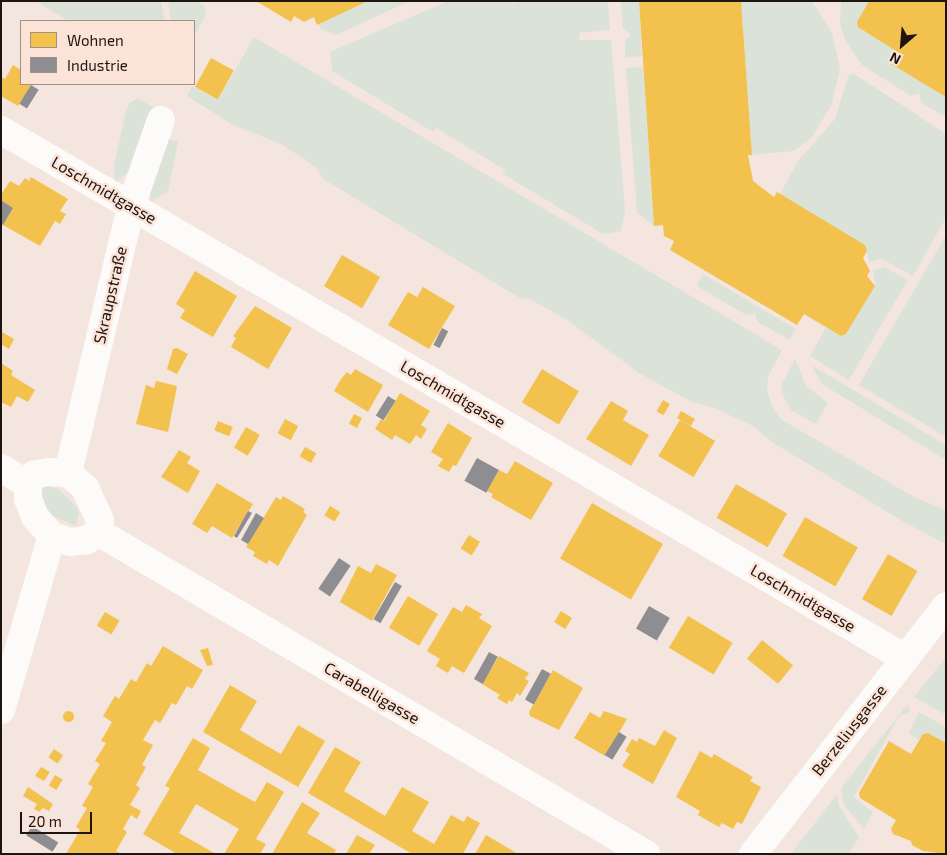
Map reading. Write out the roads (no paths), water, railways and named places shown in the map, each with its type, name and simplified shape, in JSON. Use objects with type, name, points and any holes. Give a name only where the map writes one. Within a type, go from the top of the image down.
[{"type":"street","name":"Skraupstraße","points":[[68,473],[131,206],[161,120]]},
{"type":"street","name":"Loschmidtgasse","points":[[1,130],[905,658]]},
{"type":"street","points":[[1,468],[28,484]]},
{"type":"street","points":[[68,473],[85,488],[96,507],[100,520],[98,532],[87,540],[70,542],[52,536],[35,517],[28,499],[28,484],[35,474],[68,473]]},
{"type":"street","name":"Carabelligasse","points":[[98,532],[646,854]]},
{"type":"street","points":[[1,710],[52,536]]},
{"type":"street","name":"Berzeliusgasse","points":[[753,854],[946,606]]}]
